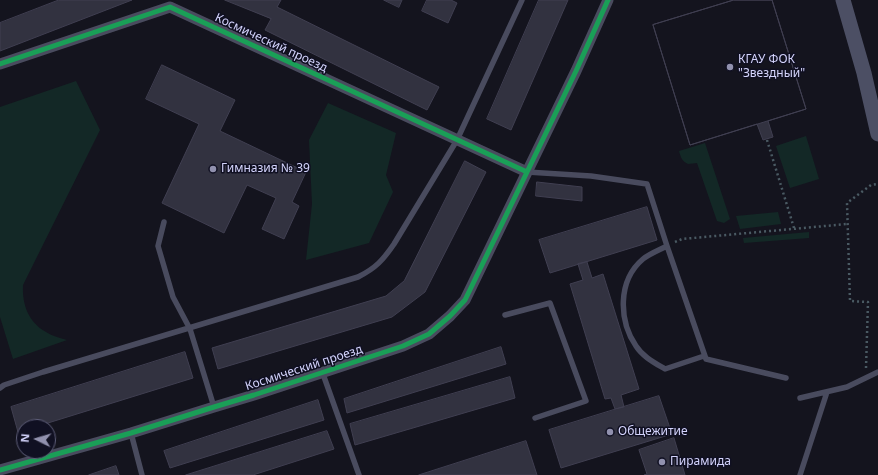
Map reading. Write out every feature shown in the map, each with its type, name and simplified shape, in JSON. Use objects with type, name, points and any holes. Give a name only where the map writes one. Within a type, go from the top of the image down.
[{"type":"main road","points":[[843,0],[864,73],[878,134]]},
{"type":"street","name":"Космический проезд","points":[[0,470],[131,433],[323,374],[403,346],[429,334],[454,313],[465,300],[608,0]]},
{"type":"street","name":"Космический проезд","points":[[0,64],[170,8],[527,172]]},
{"type":"lane","points":[[0,388],[4,385],[44,372],[358,277],[372,270],[384,259],[394,244],[457,140],[522,0]]},
{"type":"lane","points":[[527,172],[591,176],[647,184],[706,359],[786,378]]},
{"type":"lane","points":[[164,222],[158,246],[173,297],[190,329],[214,407]]},
{"type":"lane","points":[[667,246],[643,259],[633,270],[624,288],[623,311],[627,330],[637,347],[651,361],[665,369],[704,356]]},
{"type":"lane","points":[[505,315],[550,303],[586,401],[535,418]]},
{"type":"lane","points":[[800,398],[847,387],[878,372]]},
{"type":"lane","points":[[323,374],[359,475]]},
{"type":"lane","points":[[800,475],[827,392]]},
{"type":"lane","points":[[131,433],[142,475]]},
{"type":"path","points":[[767,140],[794,228]]},
{"type":"path","points":[[866,378],[868,302],[850,301],[847,203],[871,186],[878,184]]},
{"type":"path","points":[[667,246],[682,239],[848,224]]},
{"type":"green space","points":[[76,81],[100,130],[23,285],[25,306],[27,312],[35,323],[48,333],[67,340],[13,359],[0,317],[0,107]]},
{"type":"green space","points":[[328,103],[396,133],[386,175],[393,192],[369,243],[306,260],[312,204],[309,140]]},
{"type":"green space","points":[[806,136],[819,179],[790,188],[776,146]]},
{"type":"green space","points":[[705,143],[730,219],[724,223],[717,221],[697,163],[686,163],[682,159],[679,151]]},
{"type":"green space","points":[[778,212],[781,224],[740,229],[736,216]]},
{"type":"green space","points":[[809,232],[809,238],[744,243],[743,238]]},
{"type":"building","points":[[59,0],[132,0],[0,51],[0,23]]},
{"type":"building","points":[[225,0],[281,0],[277,7],[439,87],[427,110],[265,30],[271,19]]},
{"type":"building","points":[[384,0],[402,0],[399,7]]},
{"type":"building","points":[[427,0],[451,0],[457,3],[448,23],[422,11]]},
{"type":"building","points":[[539,0],[568,0],[511,130],[487,119]]},
{"type":"building","name":"КГАУ ФОК \"Звездный\"","points":[[734,0],[772,0],[806,109],[768,121],[773,137],[763,140],[757,124],[690,145],[653,25]]},
{"type":"building","name":"КГАУ ФОК \"Звездный\"","points":[[734,0],[772,0],[806,109],[690,145],[653,25]]},
{"type":"building","points":[[162,65],[235,100],[220,131],[306,172],[292,202],[299,206],[284,239],[262,229],[276,198],[247,185],[224,233],[162,203],[199,124],[146,99]]},
{"type":"building","points":[[465,161],[486,172],[425,292],[392,317],[218,369],[212,348],[386,296],[404,281]]},
{"type":"building","points":[[537,182],[582,187],[582,201],[536,196]]},
{"type":"building","points":[[647,207],[657,240],[550,273],[539,240]]},
{"type":"building","name":"Общежитие","points":[[587,262],[592,278],[603,274],[639,389],[621,395],[624,407],[615,409],[611,398],[605,399],[570,284],[583,280],[578,264]]},
{"type":"building","points":[[501,347],[506,364],[347,413],[344,399]]},
{"type":"building","points":[[185,352],[193,378],[56,420],[56,419],[16,419],[16,425],[11,407]]},
{"type":"building","points":[[510,377],[515,398],[355,445],[350,424]]},
{"type":"building","name":"Общежитие","points":[[659,396],[672,434],[561,468],[549,430]]},
{"type":"building","points":[[318,400],[324,420],[170,468],[164,451]]},
{"type":"building","points":[[327,431],[334,449],[253,475],[186,475]]},
{"type":"building","name":"Пирамида","points":[[674,438],[685,475],[644,475],[647,474],[639,450]]},
{"type":"building","points":[[526,441],[537,475],[419,475]]},
{"type":"building","points":[[116,466],[119,475],[89,475]]},
{"type":"cycle path","points":[[0,470],[131,433],[254,395],[403,346],[429,334],[450,316],[465,300],[576,71],[608,0]]},
{"type":"cycle path","points":[[0,64],[170,7],[527,172]]},
{"type":"place","name":"КГАУ ФОК \"Звездный\"","points":[[730,67]]},
{"type":"place","name":"Гимназия № 39","points":[[213,169]]},
{"type":"place","name":"Общежитие","points":[[610,432]]},
{"type":"place","name":"Пирамида","points":[[662,462]]}]
